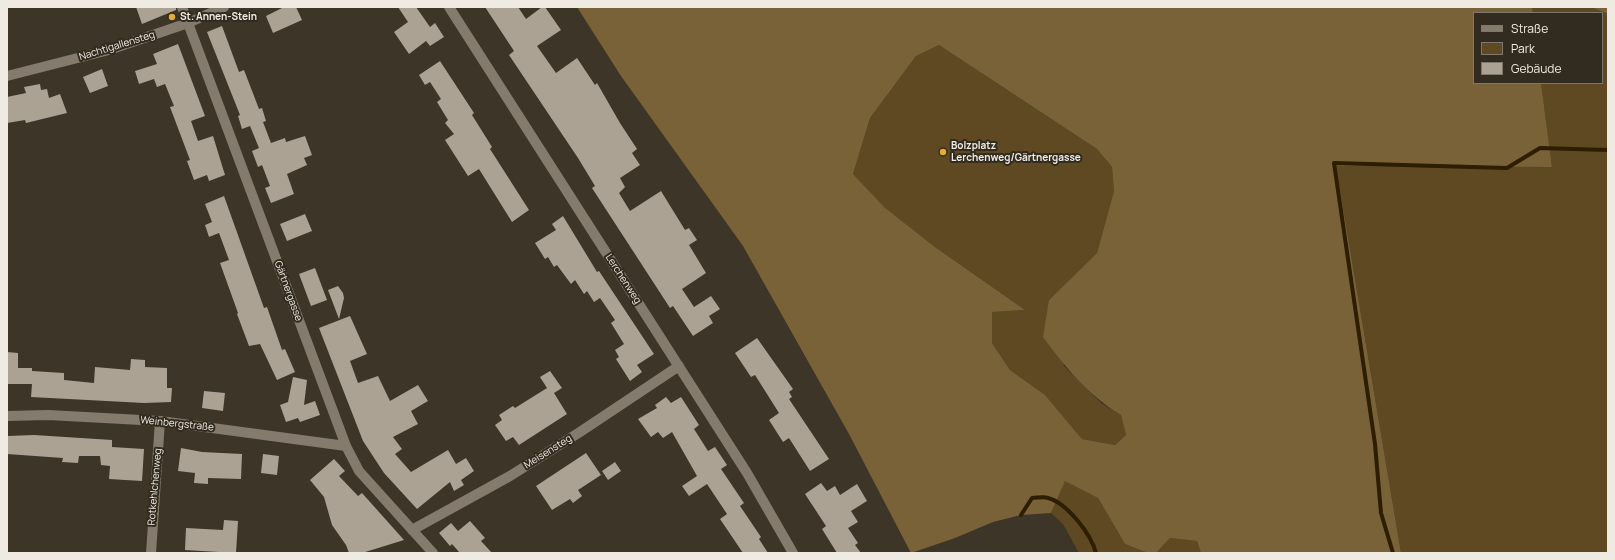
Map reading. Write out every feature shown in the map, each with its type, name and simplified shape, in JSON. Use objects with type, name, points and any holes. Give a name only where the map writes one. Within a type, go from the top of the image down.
[{"type":"street","name":"Gärtnergasse","points":[[182,7],[346,446],[360,471],[433,553]]},
{"type":"street","name":"Nachtigallensteg","points":[[7,76],[109,50],[188,23],[224,7]]},
{"type":"street","name":"Lerchenweg","points":[[449,7],[748,473],[793,553]]},
{"type":"street","name":"Meisensteg","points":[[412,530],[517,472],[679,366]]},
{"type":"street","name":"Weinbergstraße","points":[[7,416],[48,415],[160,421],[346,446]]},
{"type":"street","name":"Rotkehlchenweg","points":[[151,553],[160,421]]},
{"type":"green space","points":[[1532,7],[1591,7],[1608,14],[1608,553],[1401,553],[1336,166],[1552,167],[1541,84],[1603,84],[1603,12],[1533,12]]},
{"type":"green space","points":[[939,45],[1097,149],[1112,167],[1114,191],[1097,253],[1049,300],[1064,366],[1101,403],[1121,415],[1126,435],[1115,445],[1082,439],[1045,395],[1010,370],[992,343],[992,312],[1025,310],[935,247],[884,208],[853,174],[870,118],[916,56]]},
{"type":"green space","points":[[1065,480],[1098,498],[1125,544],[1148,553],[1079,553],[1063,524],[1051,513]]},
{"type":"green space","points":[[1170,538],[1197,541],[1201,553],[1156,553]]},
{"type":"shaded area","points":[[577,7],[1532,7],[1533,12],[1473,12],[1473,84],[1541,84],[1552,167],[1336,166],[1401,553],[1201,553],[1197,541],[1170,538],[1156,553],[1148,553],[1125,544],[1098,498],[1065,481],[1051,513],[1021,515],[993,522],[955,538],[911,553],[849,434],[743,246],[621,76]],"holes":[[[939,45],[1097,149],[1112,167],[1114,191],[1097,253],[1049,300],[1043,337],[1078,380],[1098,399],[1121,415],[1126,435],[1115,445],[1082,439],[1045,395],[1010,370],[992,343],[992,312],[1025,310],[935,247],[885,208],[853,174],[870,118],[916,56]]]},
{"type":"shaded area","points":[[1591,7],[1608,7],[1608,14]]},
{"type":"building","points":[[136,7],[176,7],[176,10],[142,24]]},
{"type":"building","points":[[284,7],[296,7],[302,20],[273,33],[266,16]]},
{"type":"building","points":[[398,7],[416,7],[430,27],[435,23],[444,37],[430,46],[426,41],[409,54],[394,32],[408,22]]},
{"type":"building","points":[[485,7],[518,7],[526,19],[542,7],[545,7],[561,30],[537,46],[556,73],[577,58],[595,85],[597,83],[637,149],[632,153],[640,165],[620,178],[625,187],[619,193],[630,211],[661,191],[685,230],[689,228],[697,240],[689,245],[706,273],[682,289],[694,307],[711,296],[720,309],[709,316],[713,323],[693,336],[673,306],[670,308],[592,188],[595,186],[578,158],[509,55],[514,51]]},
{"type":"building","points":[[222,26],[239,72],[244,70],[259,109],[262,108],[266,121],[263,122],[271,143],[285,138],[286,142],[305,136],[312,155],[304,158],[307,165],[287,174],[294,194],[271,203],[265,188],[270,186],[262,165],[258,167],[252,151],[259,148],[250,126],[242,129],[238,116],[240,115],[207,32]]},
{"type":"building","points":[[178,44],[205,116],[191,121],[198,141],[213,136],[225,175],[209,181],[207,175],[194,180],[187,161],[190,160],[170,107],[174,106],[165,84],[157,87],[154,79],[139,84],[135,71],[157,64],[153,54]]},
{"type":"building","points":[[440,61],[474,113],[472,115],[492,147],[490,149],[529,210],[512,222],[479,169],[468,176],[445,140],[454,134],[445,123],[448,120],[437,102],[441,99],[430,82],[425,85],[419,75]]},
{"type":"building","points":[[102,69],[108,86],[90,93],[83,77]]},
{"type":"building","points":[[40,84],[41,90],[47,89],[49,98],[60,94],[67,113],[26,123],[25,120],[7,123],[7,97],[26,93],[24,87]]},
{"type":"building","points":[[224,196],[264,308],[267,307],[282,350],[285,349],[295,372],[277,380],[260,344],[249,346],[220,263],[229,260],[219,233],[209,237],[205,225],[212,222],[205,204]]},
{"type":"building","points":[[305,214],[312,231],[287,241],[280,224]]},
{"type":"building","points":[[563,216],[597,272],[599,271],[654,354],[637,365],[642,372],[630,381],[616,359],[619,357],[615,350],[624,344],[611,323],[615,320],[600,298],[594,302],[587,291],[584,294],[575,280],[571,284],[557,265],[554,267],[548,257],[545,259],[535,243],[556,230],[552,224]]},
{"type":"building","points":[[315,268],[327,300],[311,306],[299,274]]},
{"type":"building","points":[[338,286],[343,293],[344,298],[339,319],[328,290]]},
{"type":"building","points":[[350,316],[367,354],[350,361],[358,383],[378,376],[390,401],[418,385],[428,401],[411,411],[418,424],[393,437],[402,449],[395,454],[411,472],[448,450],[456,464],[466,458],[474,471],[461,480],[464,485],[454,491],[450,482],[417,509],[384,473],[363,441],[319,328]]},
{"type":"building","points":[[757,338],[793,389],[789,392],[792,397],[789,399],[829,459],[810,471],[789,438],[783,442],[769,420],[779,413],[755,375],[751,377],[735,353]]},
{"type":"building","points":[[7,352],[18,353],[18,368],[32,368],[32,371],[64,373],[64,380],[94,383],[95,367],[130,370],[131,359],[145,360],[145,367],[167,368],[167,388],[172,388],[171,402],[144,403],[31,397],[32,384],[7,384]]},
{"type":"building","points":[[550,371],[562,388],[554,393],[567,414],[519,445],[513,437],[506,441],[495,425],[502,420],[499,415],[513,406],[515,408],[547,388],[540,377]]},
{"type":"building","points":[[293,377],[307,380],[304,405],[315,401],[320,415],[300,422],[298,418],[286,422],[280,405],[288,402]]},
{"type":"building","points":[[204,391],[225,393],[223,411],[202,408]]},
{"type":"building","points":[[666,397],[671,403],[681,397],[699,425],[694,429],[708,451],[715,447],[727,465],[721,469],[744,503],[740,506],[761,537],[759,539],[768,553],[743,553],[720,519],[727,514],[707,484],[689,496],[682,486],[697,476],[672,432],[663,438],[658,432],[651,437],[638,419],[657,408],[655,405]]},
{"type":"building","points":[[34,435],[112,440],[112,447],[144,449],[142,481],[109,479],[110,466],[101,465],[100,456],[79,456],[78,463],[62,462],[63,458],[7,454],[7,436]]},
{"type":"building","points":[[181,448],[202,452],[242,454],[241,479],[208,478],[208,484],[194,483],[195,473],[178,471]]},
{"type":"building","points":[[586,453],[601,475],[578,490],[582,496],[573,503],[570,499],[552,510],[536,486]]},
{"type":"building","points":[[263,454],[279,456],[277,475],[261,473]]},
{"type":"building","points":[[334,459],[345,471],[339,476],[358,496],[362,493],[404,540],[362,553],[349,553],[346,545],[332,525],[324,497],[310,480]]},
{"type":"building","points":[[615,462],[621,471],[608,480],[602,471]]},
{"type":"building","points":[[821,483],[827,491],[835,486],[840,495],[857,484],[867,501],[851,511],[858,522],[848,528],[858,543],[855,545],[861,553],[837,553],[822,529],[826,526],[805,494]]},
{"type":"building","points":[[224,520],[238,521],[236,553],[185,550],[186,528],[223,530]]},
{"type":"building","points":[[470,521],[485,538],[481,541],[492,553],[460,553],[452,544],[450,546],[439,533],[451,523],[458,531]]},
{"type":"waterway","points":[[1393,553],[1381,513],[1375,444],[1334,163],[1507,168],[1540,148],[1608,150]]},
{"type":"waterway","points":[[1021,515],[1032,498],[1045,497],[1055,501],[1063,506],[1077,520],[1089,537],[1096,553]]},
{"type":"place","name":"St. Annen-Stein","points":[[172,17]]},
{"type":"place","name":"Bolzplatz Lerchenweg/Gärtnergasse","points":[[943,152]]}]
